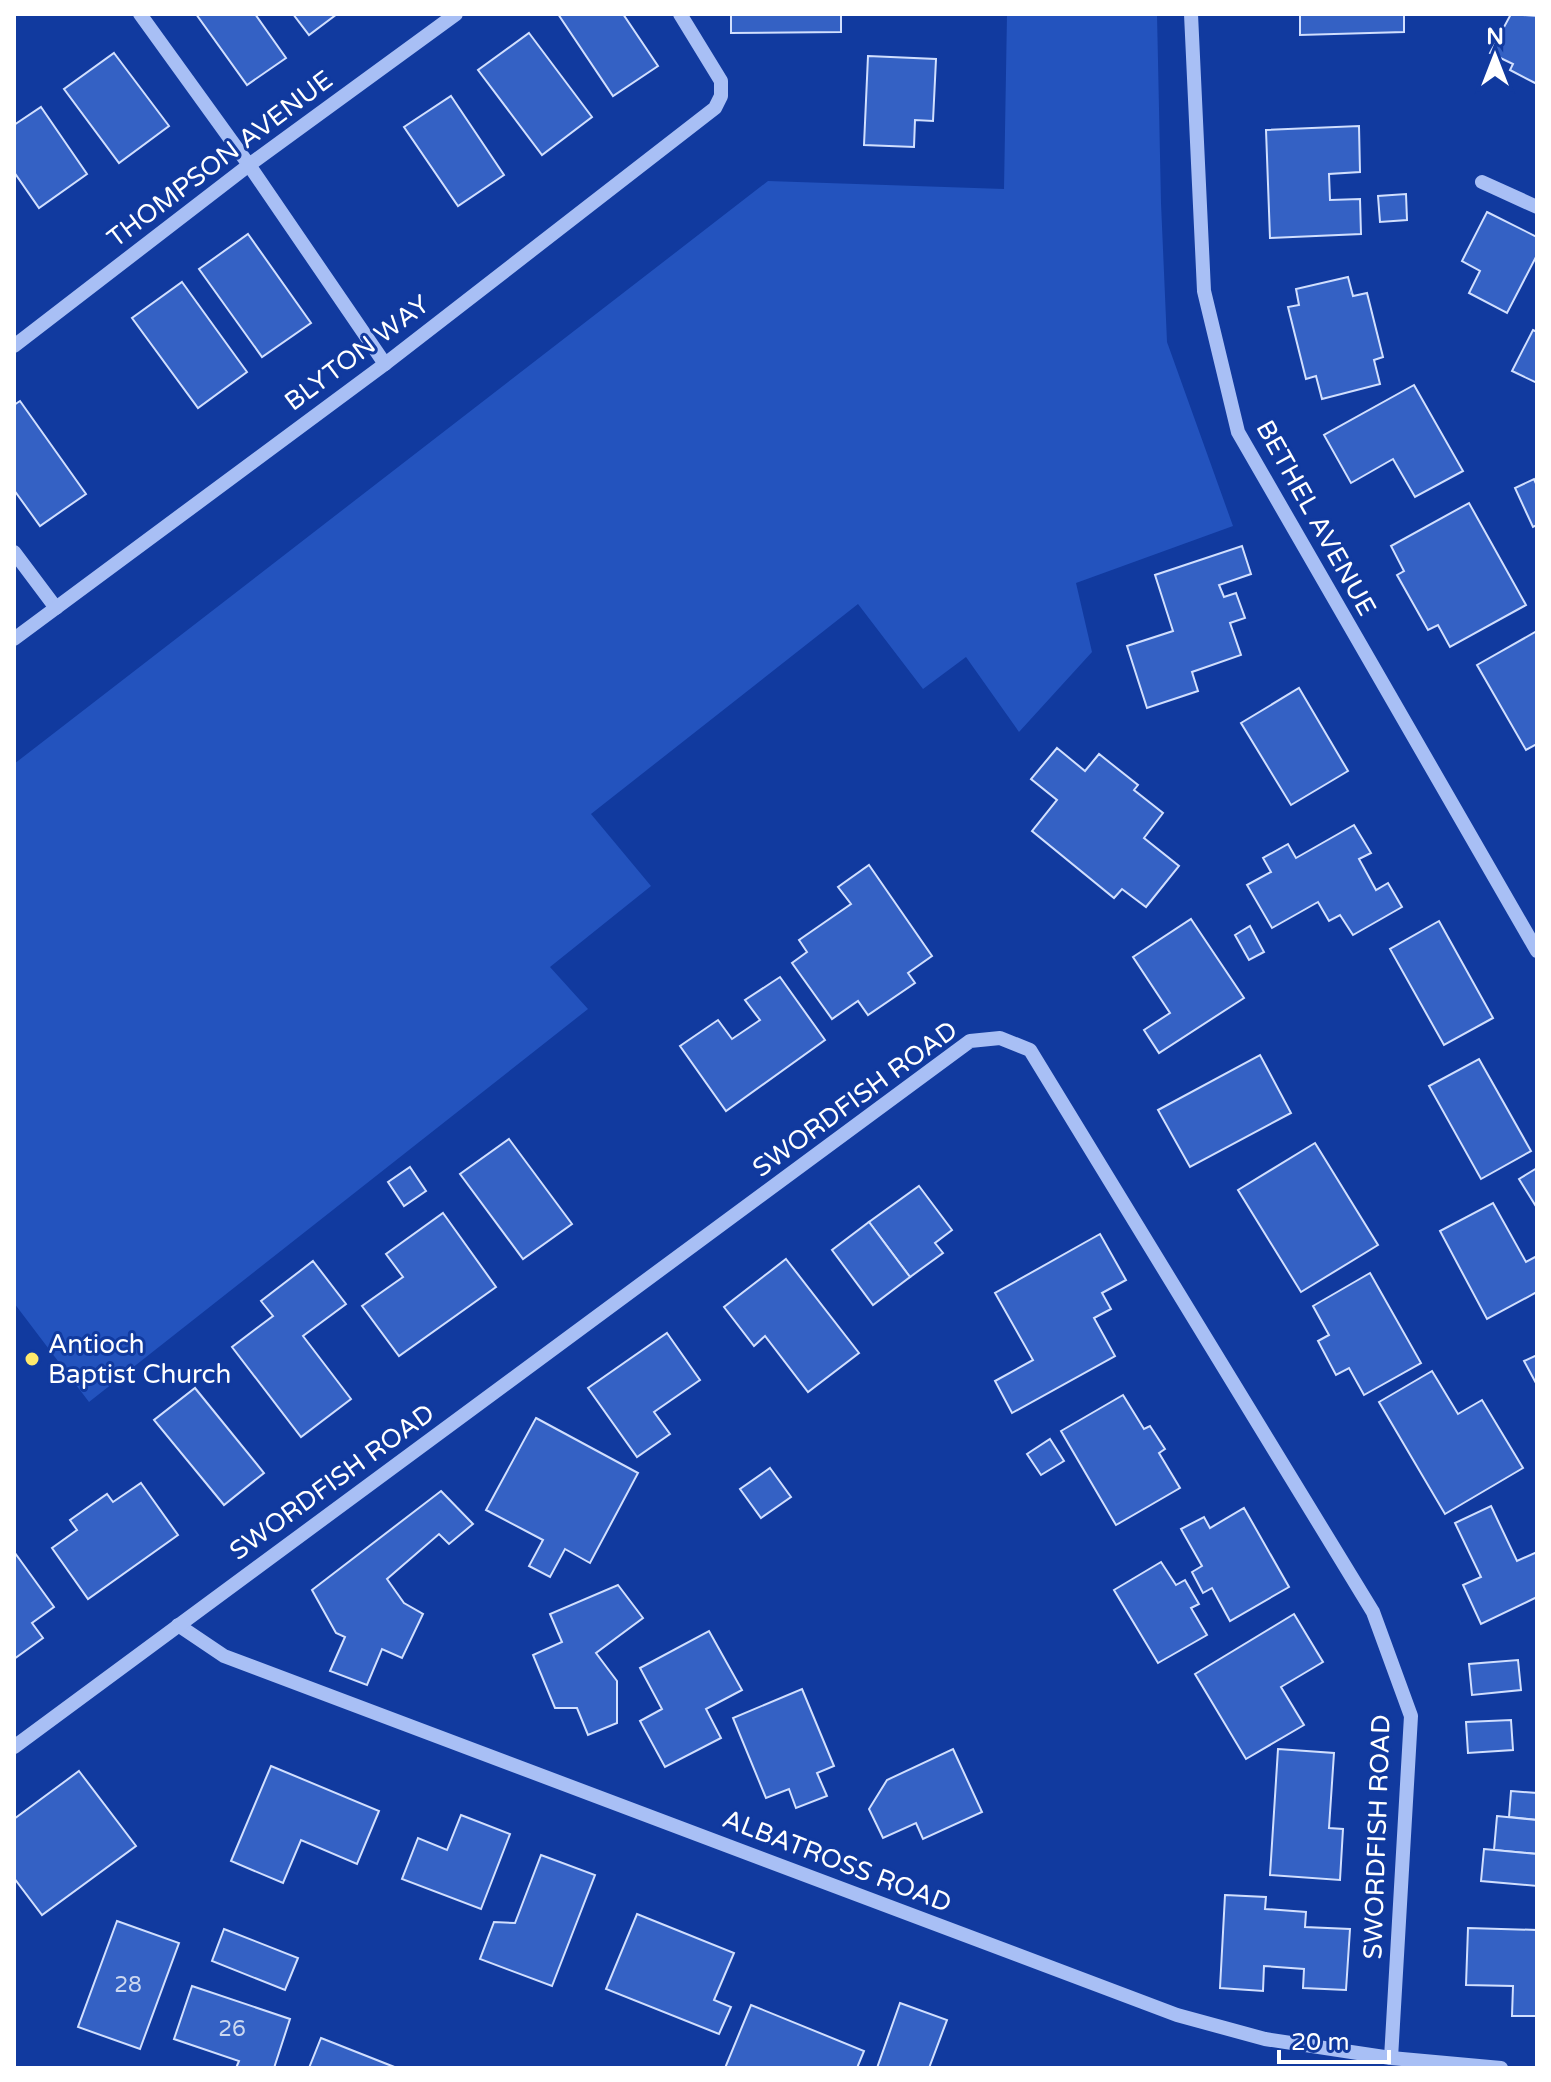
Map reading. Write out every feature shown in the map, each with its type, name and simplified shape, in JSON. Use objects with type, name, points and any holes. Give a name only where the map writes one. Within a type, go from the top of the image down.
[{"type":"street","points":[[140,14],[249,165],[385,364]]},
{"type":"street","name":"THOMPSON AVENUE","points":[[14,346],[249,165],[456,14]]},
{"type":"street","name":"BLYTON WAY","points":[[14,639],[385,364],[715,108],[721,96],[721,81],[680,14]]},
{"type":"street","name":"BETHEL AVENUE","points":[[1191,14],[1204,291],[1238,432],[1537,951]]},
{"type":"street","points":[[1482,182],[1537,207]]},
{"type":"street","points":[[14,552],[56,608]]},
{"type":"street","name":"SWORDFISH ROAD","points":[[14,1747],[970,1041],[1000,1038],[1030,1050],[1373,1612],[1411,1716],[1391,2058]]},
{"type":"street","name":"ALBATROSS ROAD","points":[[178,1625],[224,1656],[1177,2015],[1265,2039],[1391,2058],[1501,2068]]},
{"type":"shaded area","points":[[1007,14],[1157,14],[1167,342],[1233,526],[1076,583],[1092,652],[1019,732],[966,657],[923,689],[858,604],[591,814],[651,886],[550,967],[588,1009],[89,1402],[14,1303],[14,764],[768,181],[1004,189]]},
{"type":"building","points":[[196,14],[255,14],[286,58],[247,85]]},
{"type":"building","points":[[293,14],[337,14],[309,35]]},
{"type":"building","points":[[558,14],[623,14],[658,66],[613,96]]},
{"type":"building","points":[[731,14],[841,14],[841,32],[731,33]]},
{"type":"building","points":[[1300,14],[1404,14],[1404,32],[1300,35]]},
{"type":"building","points":[[1511,14],[1537,16],[1537,84],[1510,70],[1513,64],[1490,53]]},
{"type":"building","points":[[529,33],[592,117],[542,155],[478,70]]},
{"type":"building","points":[[114,53],[169,126],[119,163],[64,89]]},
{"type":"building","points":[[868,56],[936,59],[933,121],[915,120],[914,147],[864,145]]},
{"type":"building","points":[[451,96],[504,175],[458,206],[404,127]]},
{"type":"building","points":[[41,107],[87,174],[39,208],[14,172],[14,125]]},
{"type":"building","points":[[1359,126],[1360,172],[1329,174],[1330,200],[1360,199],[1361,234],[1270,238],[1266,130]]},
{"type":"building","points":[[1406,194],[1407,220],[1380,222],[1378,196]]},
{"type":"building","points":[[1487,212],[1537,237],[1537,255],[1507,313],[1469,293],[1480,271],[1462,261]]},
{"type":"building","points":[[248,234],[311,323],[262,357],[199,269]]},
{"type":"building","points":[[1348,277],[1353,296],[1367,293],[1383,357],[1374,360],[1380,384],[1322,399],[1316,376],[1306,379],[1288,307],[1299,305],[1296,289]]},
{"type":"building","points":[[182,282],[247,372],[198,408],[132,318]]},
{"type":"building","points":[[1533,330],[1537,332],[1537,383],[1512,371]]},
{"type":"building","points":[[1414,385],[1463,471],[1415,497],[1393,459],[1351,483],[1324,435]]},
{"type":"building","points":[[20,401],[86,494],[40,526],[14,490],[14,405]]},
{"type":"building","points":[[1534,479],[1537,486],[1537,525],[1533,527],[1515,488]]},
{"type":"building","points":[[1469,503],[1526,605],[1450,647],[1438,625],[1428,630],[1397,575],[1404,571],[1391,546]]},
{"type":"building","points":[[1242,546],[1251,574],[1219,585],[1224,597],[1236,593],[1245,618],[1230,623],[1241,655],[1192,672],[1198,691],[1147,708],[1127,646],[1173,631],[1155,575]]},
{"type":"building","points":[[1537,631],[1537,744],[1526,750],[1477,665]]},
{"type":"building","points":[[1299,688],[1348,771],[1291,805],[1241,723]]},
{"type":"building","points":[[1057,748],[1085,771],[1099,754],[1138,785],[1134,790],[1163,813],[1144,838],[1179,866],[1146,907],[1122,889],[1114,898],[1032,831],[1057,800],[1031,779]]},
{"type":"building","points":[[1354,825],[1371,853],[1359,859],[1376,890],[1388,883],[1402,907],[1353,935],[1340,915],[1329,921],[1318,902],[1272,928],[1247,885],[1271,872],[1263,858],[1288,844],[1296,858]]},
{"type":"building","points":[[869,865],[932,956],[908,973],[915,983],[868,1015],[858,1001],[832,1019],[792,963],[807,952],[799,940],[851,904],[838,887]]},
{"type":"building","points":[[1191,919],[1244,998],[1159,1053],[1144,1030],[1170,1013],[1133,957]]},
{"type":"building","points":[[1439,921],[1493,1018],[1444,1045],[1390,949]]},
{"type":"building","points":[[1250,926],[1264,952],[1249,960],[1235,935]]},
{"type":"building","points":[[780,977],[825,1040],[726,1111],[680,1046],[718,1020],[732,1039],[760,1020],[745,1000]]},
{"type":"building","points":[[1260,1055],[1291,1113],[1190,1167],[1158,1110]]},
{"type":"building","points":[[1479,1059],[1531,1151],[1481,1179],[1429,1086]]},
{"type":"building","points":[[509,1139],[572,1224],[523,1259],[460,1174]]},
{"type":"building","points":[[1315,1143],[1378,1245],[1301,1292],[1238,1190]]},
{"type":"building","points":[[410,1167],[426,1191],[404,1206],[388,1182]]},
{"type":"building","points":[[1537,1168],[1537,1208],[1519,1179]]},
{"type":"building","points":[[919,1186],[952,1230],[935,1243],[943,1253],[910,1277],[869,1222]]},
{"type":"building","points":[[1493,1203],[1526,1262],[1537,1256],[1537,1292],[1487,1319],[1440,1231]]},
{"type":"building","points":[[443,1213],[496,1287],[399,1356],[362,1306],[403,1277],[386,1254]]},
{"type":"building","points":[[869,1222],[910,1277],[873,1305],[832,1250]]},
{"type":"building","points":[[1100,1234],[1126,1280],[1102,1293],[1111,1309],[1094,1318],[1115,1356],[1012,1413],[995,1381],[1033,1360],[995,1293]]},
{"type":"building","points":[[786,1259],[859,1353],[808,1392],[765,1336],[754,1346],[724,1307]]},
{"type":"building","points":[[313,1261],[346,1304],[303,1336],[351,1399],[301,1437],[232,1347],[273,1316],[261,1301]]},
{"type":"building","points":[[1370,1273],[1421,1363],[1364,1395],[1349,1368],[1336,1375],[1318,1341],[1329,1335],[1313,1306]]},
{"type":"building","points":[[667,1333],[700,1380],[654,1412],[670,1434],[637,1457],[588,1388]]},
{"type":"building","points":[[1537,1355],[1537,1385],[1524,1361]]},
{"type":"building","points":[[1432,1371],[1458,1414],[1482,1400],[1523,1468],[1445,1514],[1379,1402]]},
{"type":"building","points":[[195,1388],[264,1473],[224,1505],[154,1420]]},
{"type":"building","points":[[1123,1395],[1144,1429],[1150,1426],[1165,1449],[1159,1453],[1180,1488],[1116,1525],[1061,1431]]},
{"type":"building","points":[[536,1418],[638,1473],[590,1563],[565,1549],[550,1577],[529,1566],[543,1540],[486,1510]]},
{"type":"building","points":[[1050,1439],[1064,1461],[1041,1475],[1027,1454]]},
{"type":"building","points":[[770,1468],[791,1497],[761,1518],[740,1489]]},
{"type":"building","points":[[141,1483],[178,1535],[88,1599],[52,1548],[77,1530],[70,1520],[107,1494],[113,1502]]},
{"type":"building","points":[[441,1491],[473,1524],[449,1544],[439,1534],[387,1579],[404,1603],[423,1614],[402,1658],[382,1649],[367,1685],[330,1671],[345,1637],[336,1633],[312,1590]]},
{"type":"building","points":[[1491,1506],[1517,1561],[1537,1552],[1537,1597],[1481,1624],[1463,1585],[1481,1577],[1455,1523]]},
{"type":"building","points":[[1244,1508],[1289,1587],[1230,1621],[1212,1588],[1203,1593],[1192,1572],[1202,1566],[1181,1529],[1204,1517],[1210,1528]]},
{"type":"building","points":[[15,1553],[54,1607],[32,1623],[43,1638],[14,1659]]},
{"type":"building","points":[[1161,1562],[1176,1585],[1185,1580],[1199,1604],[1191,1608],[1207,1635],[1158,1663],[1114,1590]]},
{"type":"building","points":[[618,1585],[643,1618],[596,1653],[617,1681],[617,1723],[588,1735],[577,1708],[555,1708],[533,1655],[562,1642],[550,1614]]},
{"type":"building","points":[[1294,1614],[1323,1662],[1281,1687],[1304,1725],[1246,1759],[1195,1674]]},
{"type":"building","points":[[709,1631],[742,1690],[706,1709],[721,1738],[665,1767],[640,1721],[662,1709],[640,1668]]},
{"type":"building","points":[[1518,1660],[1521,1690],[1472,1695],[1469,1664]]},
{"type":"building","points":[[802,1689],[834,1766],[817,1773],[827,1796],[796,1808],[789,1789],[766,1798],[733,1718]]},
{"type":"building","points":[[1511,1720],[1513,1750],[1468,1753],[1466,1722]]},
{"type":"building","points":[[953,1749],[982,1812],[923,1839],[916,1823],[883,1838],[869,1809],[887,1780]]},
{"type":"building","points":[[1278,1749],[1334,1753],[1329,1828],[1343,1829],[1340,1880],[1270,1875]]},
{"type":"building","points":[[271,1766],[379,1811],[357,1864],[301,1840],[283,1883],[231,1861]]},
{"type":"building","points":[[79,1771],[136,1846],[42,1915],[14,1878],[14,1819]]},
{"type":"building","points":[[1511,1791],[1537,1793],[1537,1820],[1509,1817]]},
{"type":"building","points":[[461,1815],[510,1834],[481,1909],[402,1879],[418,1838],[447,1850]]},
{"type":"building","points":[[1497,1816],[1537,1820],[1537,1854],[1494,1850]]},
{"type":"building","points":[[1484,1849],[1537,1854],[1537,1886],[1481,1881]]},
{"type":"building","points":[[541,1855],[595,1875],[552,1986],[480,1959],[494,1922],[515,1923]]},
{"type":"building","points":[[1225,1895],[1266,1897],[1265,1909],[1306,1912],[1305,1927],[1350,1929],[1346,1990],[1303,1988],[1304,1969],[1264,1966],[1263,1991],[1220,1988]]},
{"type":"building","points":[[637,1914],[734,1953],[714,2000],[731,2007],[719,2034],[606,1989]]},
{"type":"building","points":[[117,1921],[179,1943],[140,2049],[78,2027]]},
{"type":"building","points":[[1468,1928],[1537,1930],[1537,2016],[1512,2016],[1513,1986],[1466,1985]]},
{"type":"building","points":[[224,1929],[298,1958],[285,1990],[212,1961]]},
{"type":"building","points":[[192,1986],[290,2019],[274,2068],[236,2068],[239,2061],[174,2039]]},
{"type":"building","points":[[900,2003],[947,2020],[929,2068],[877,2068]]},
{"type":"building","points":[[751,2005],[864,2051],[857,2068],[725,2068]]},
{"type":"building","points":[[321,2038],[397,2068],[309,2068]]},
{"type":"place","name":"Antioch Baptist Church","points":[[32,1359]]}]
